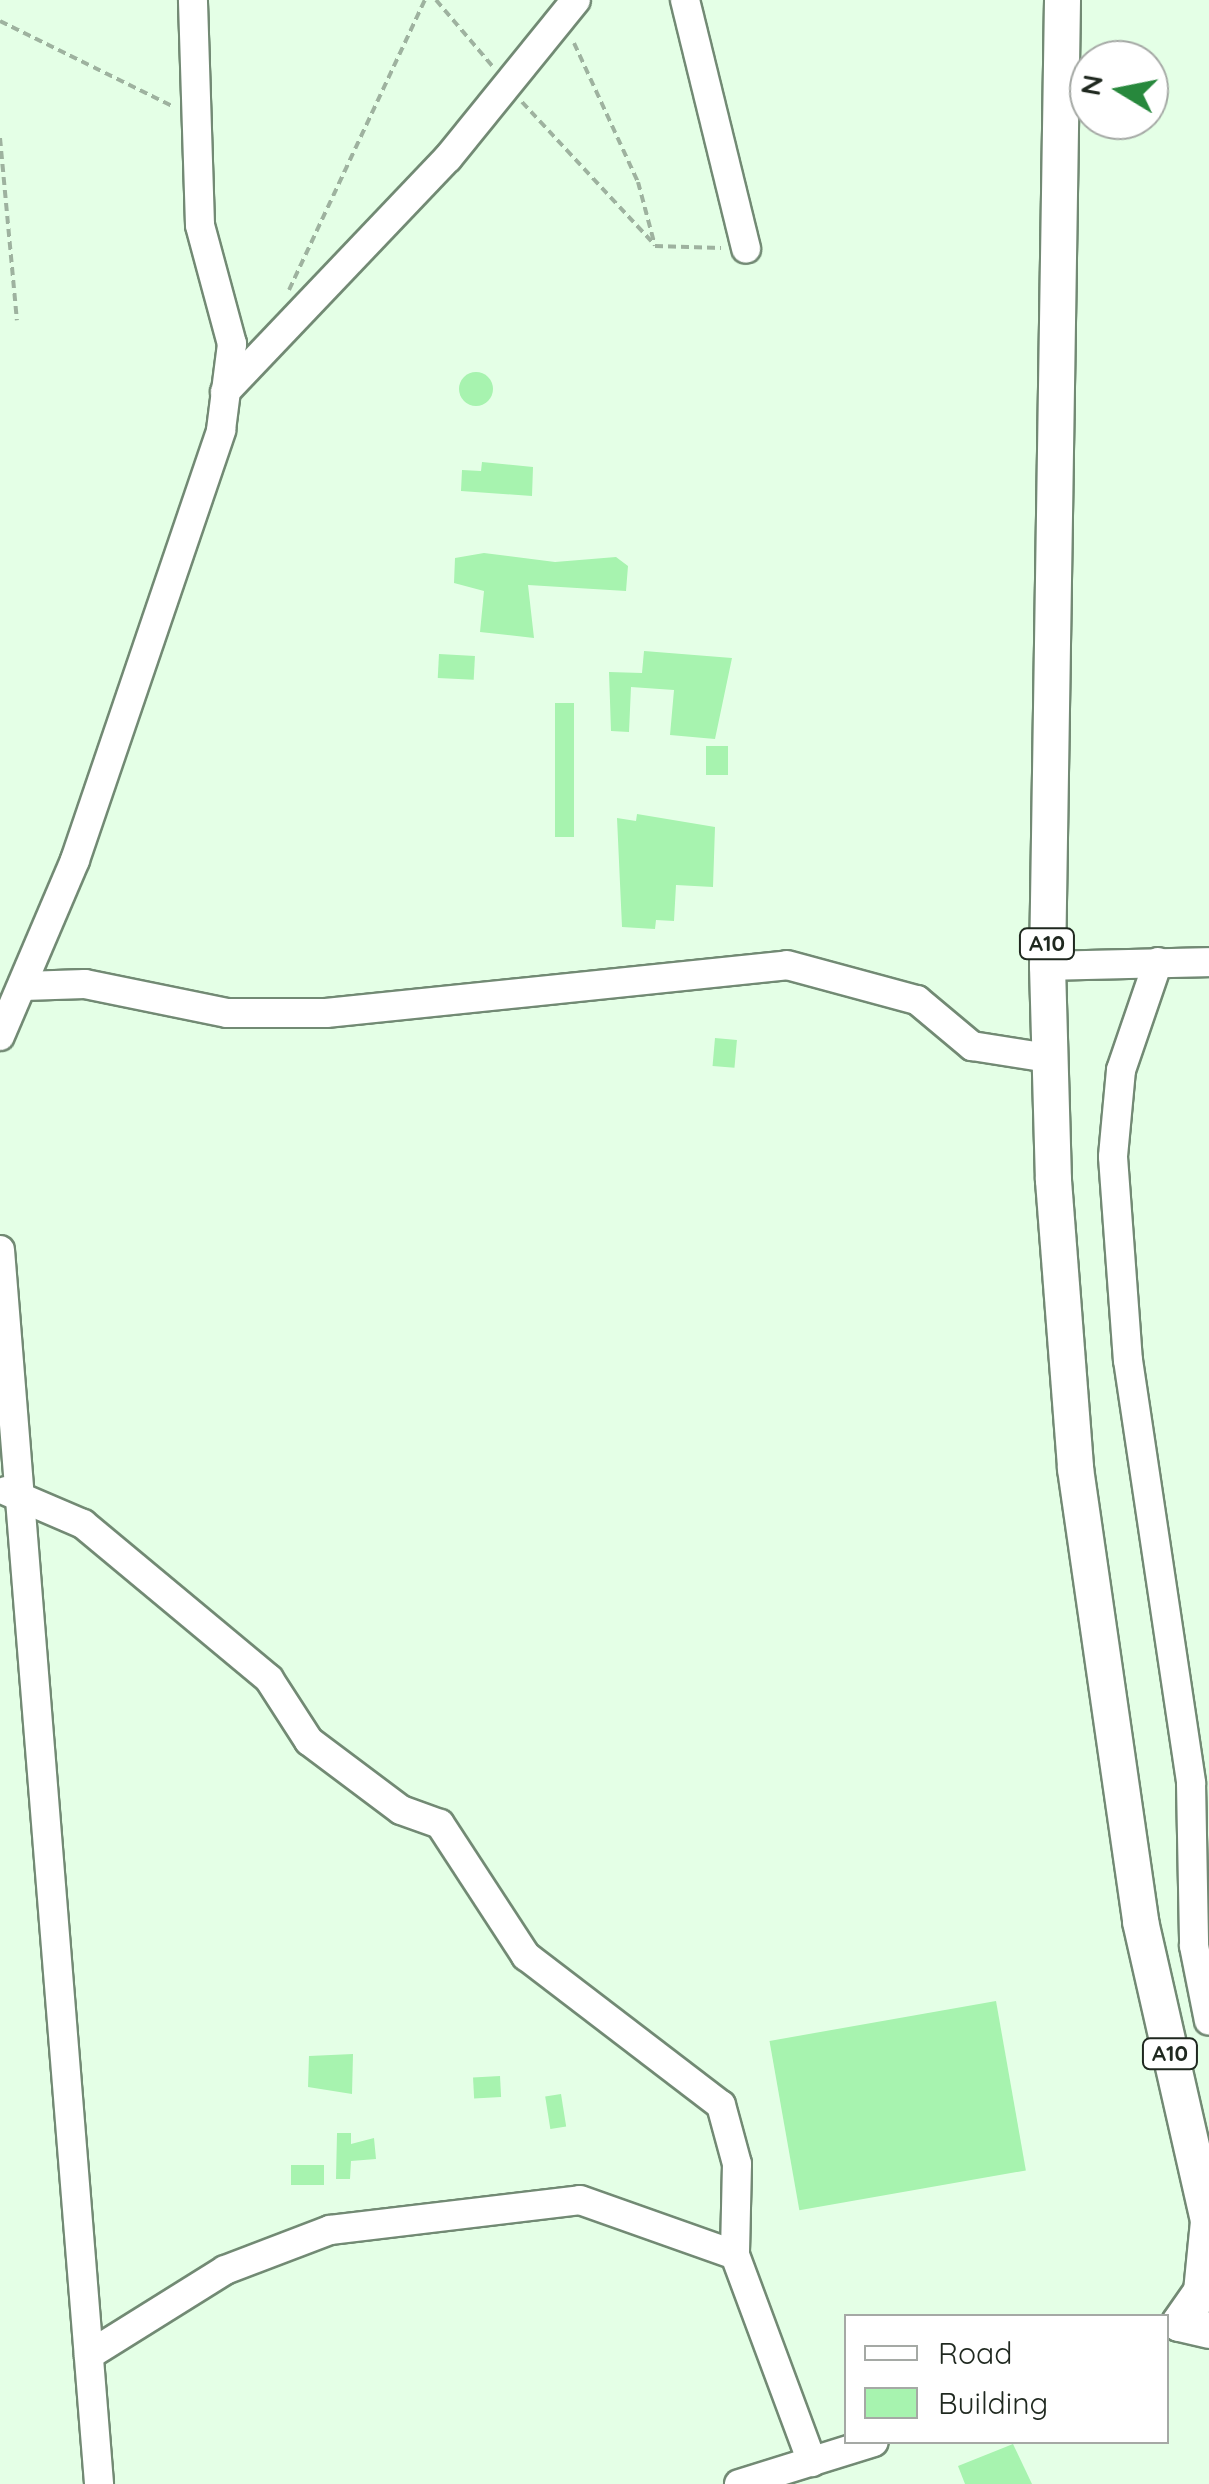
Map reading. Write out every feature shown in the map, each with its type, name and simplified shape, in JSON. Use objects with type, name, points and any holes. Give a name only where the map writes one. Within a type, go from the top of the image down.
[{"type":"main road","name":"A10","points":[[1062,0],[1047,966],[1048,1058],[1076,1468],[1139,1883],[1209,2148]]},
{"type":"main road","name":"A10","points":[[1139,1883],[1140,1921],[1208,2223]]},
{"type":"main road","points":[[1191,2324],[1201,2291],[1208,2223]]},
{"type":"street","points":[[1,1034],[24,986],[202,498],[226,392],[232,344],[200,225],[193,0]]},
{"type":"street","points":[[685,0],[746,249]]},
{"type":"street","points":[[226,392],[506,86],[569,9]]},
{"type":"street","points":[[1158,962],[1121,1070],[1113,1157],[1128,1360],[1191,1783],[1194,1946],[1209,2020]]},
{"type":"street","points":[[1047,966],[1209,962]]},
{"type":"street","points":[[24,986],[85,984],[228,1013],[326,1013],[788,965],[907,996],[972,1046],[1048,1058]]},
{"type":"street","points":[[0,1250],[10,1491],[99,2484]]},
{"type":"street","points":[[10,1491],[84,1524],[270,1678],[309,1741],[402,1810],[440,1824],[526,1956],[721,2105],[736,2164],[735,2255],[812,2462]]},
{"type":"street","points":[[89,2355],[225,2270],[330,2230],[437,2212],[580,2200],[735,2255]]},
{"type":"street","points":[[738,2484],[868,2444]]},
{"type":"path","points":[[286,296],[425,0]]},
{"type":"path","points":[[436,0],[506,86],[655,246],[746,249]]},
{"type":"path","points":[[569,9],[638,182],[655,246]]},
{"type":"path","points":[[0,20],[194,116]]},
{"type":"path","points":[[0,138],[17,320]]},
{"type":"building","points":[[476,372],[488,377],[493,389],[488,401],[476,406],[464,401],[459,389],[464,377]]},
{"type":"building","points":[[482,462],[533,467],[532,496],[461,491],[462,470],[481,471]]},
{"type":"building","points":[[484,553],[555,562],[616,557],[628,566],[626,591],[528,585],[534,638],[480,632],[484,591],[454,583],[455,558]]},
{"type":"building","points":[[644,651],[732,658],[715,739],[670,735],[674,690],[631,687],[629,732],[611,731],[609,672],[642,673]]},
{"type":"building","points":[[439,654],[475,656],[474,680],[438,678]]},
{"type":"building","points":[[555,703],[574,703],[574,837],[555,837]]},
{"type":"building","points":[[706,746],[728,746],[728,775],[706,775]]},
{"type":"building","points":[[637,814],[715,827],[713,887],[676,885],[674,921],[656,920],[655,929],[622,927],[617,818],[636,821]]},
{"type":"building","points":[[715,1038],[737,1040],[734,1068],[713,1066]]},
{"type":"building","points":[[996,2001],[1026,2170],[799,2210],[769,2041]]},
{"type":"building","points":[[353,2054],[352,2094],[308,2087],[309,2056]]},
{"type":"building","points":[[500,2076],[501,2097],[474,2098],[473,2077]]},
{"type":"building","points":[[561,2094],[566,2127],[550,2129],[545,2097]]},
{"type":"building","points":[[337,2133],[351,2133],[351,2144],[374,2138],[376,2159],[351,2161],[350,2179],[336,2179]]},
{"type":"building","points":[[291,2165],[324,2165],[324,2185],[291,2185]]},
{"type":"building","points":[[1013,2444],[1032,2484],[965,2484],[958,2466]]}]
